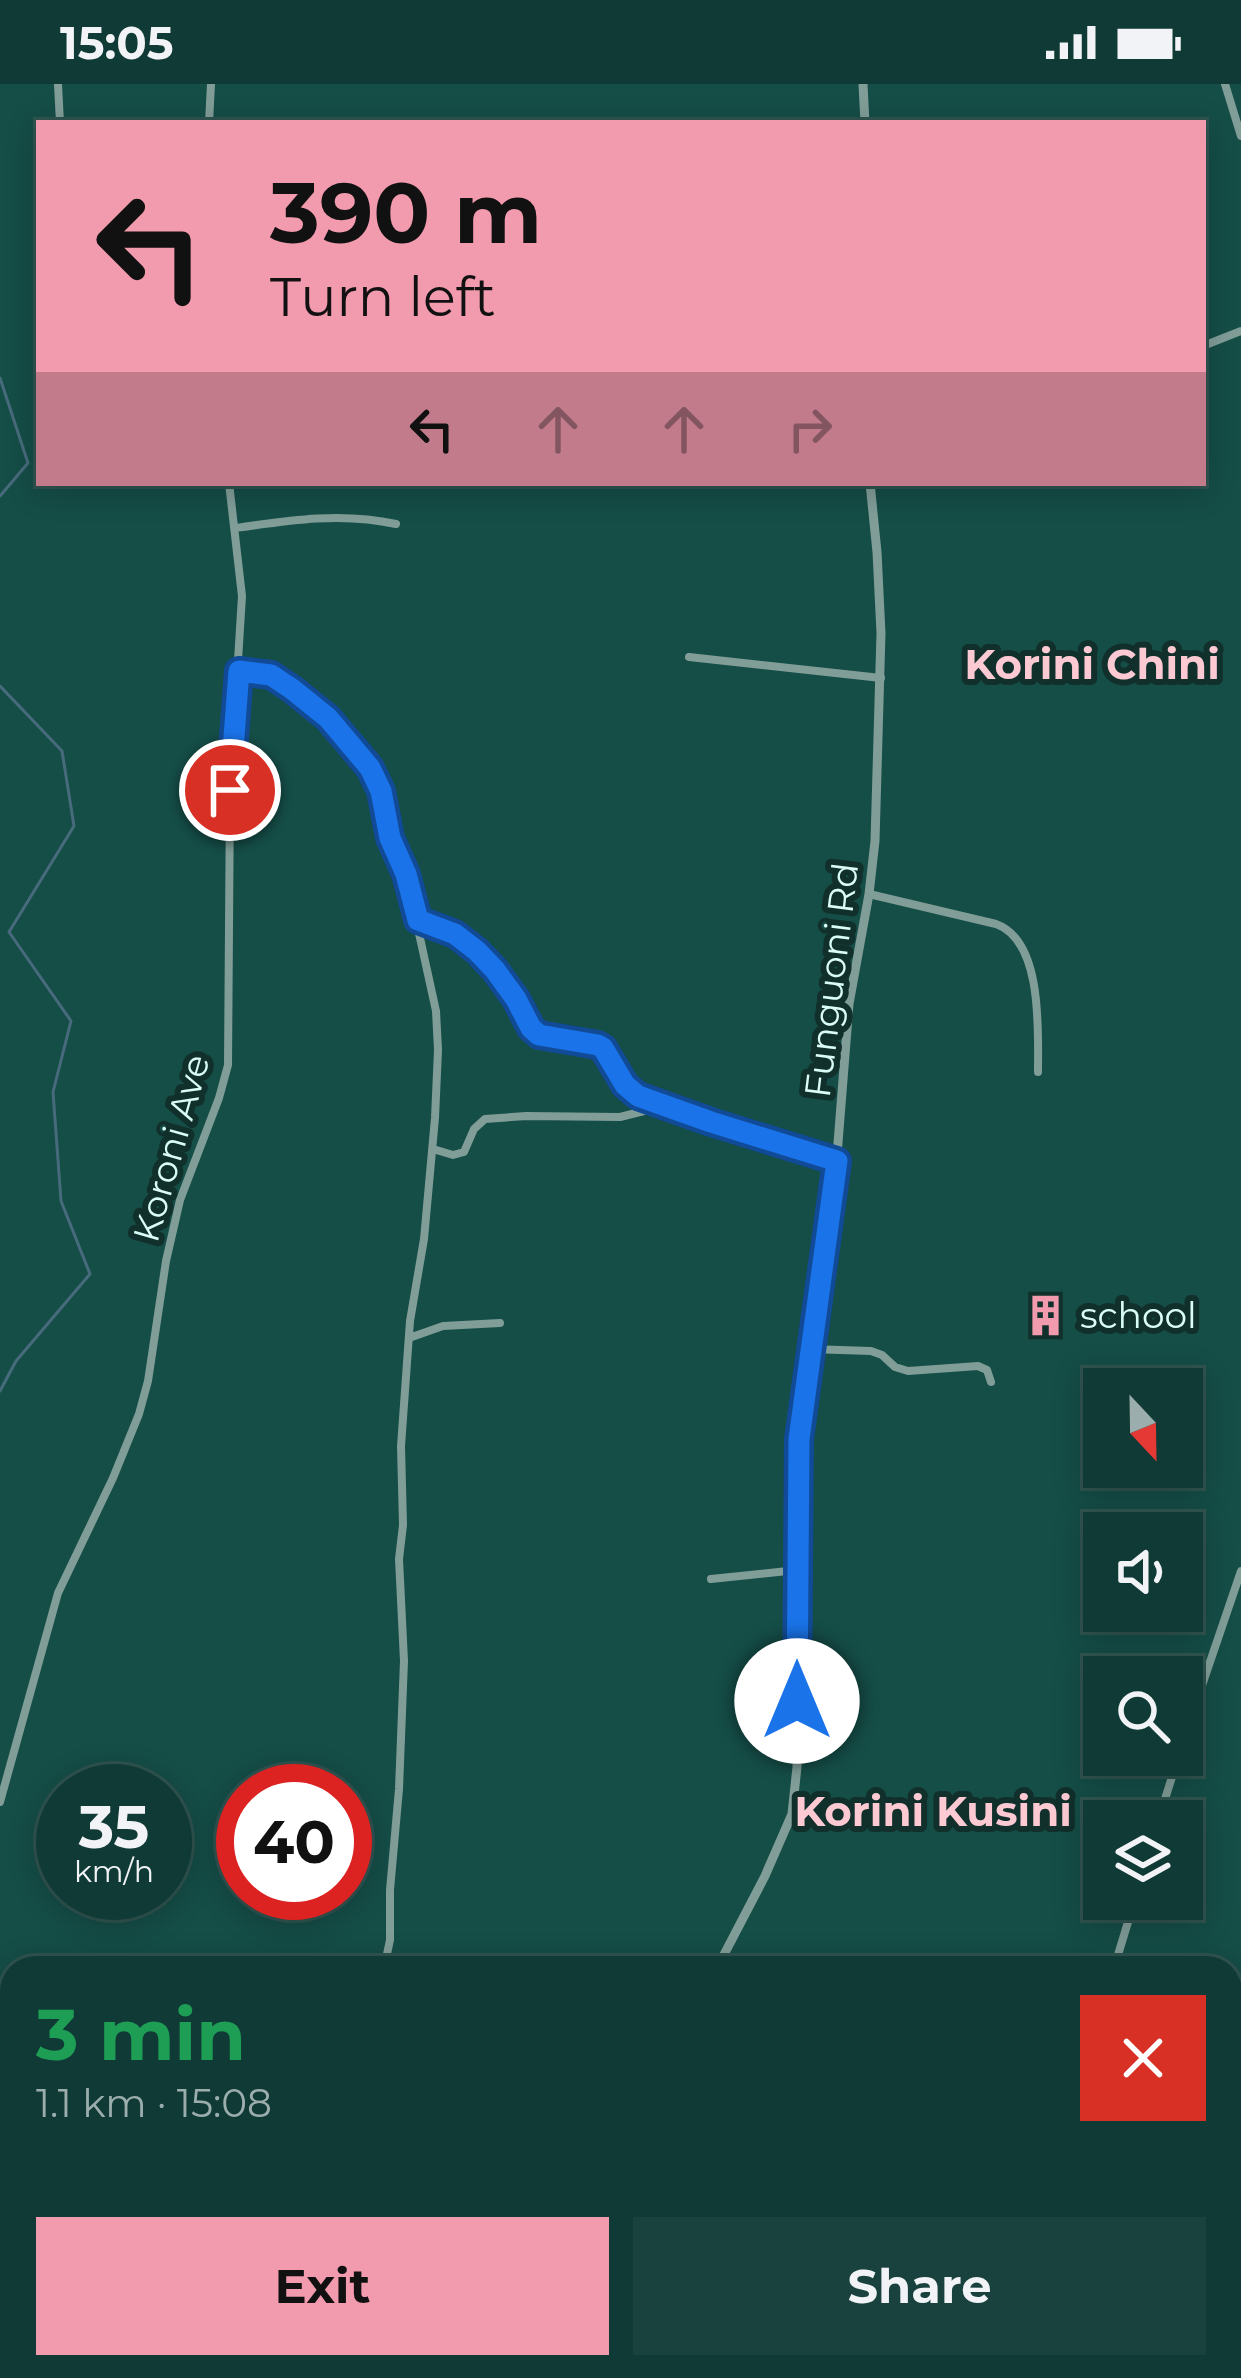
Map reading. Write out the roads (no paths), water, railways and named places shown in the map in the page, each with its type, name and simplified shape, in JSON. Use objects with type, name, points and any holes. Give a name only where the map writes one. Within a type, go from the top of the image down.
[{"type":"street","points":[[58,84],[60,120]]},
{"type":"street","points":[[209,120],[211,84]]},
{"type":"street","points":[[863,84],[865,120]]},
{"type":"street","points":[[1225,84],[1241,136]]},
{"type":"street","points":[[1206,345],[1241,331]]},
{"type":"street","name":"Koroni Ave","points":[[0,1802],[58,1593],[139,1414],[177,1214],[228,1065],[230,790],[242,596],[229,486]]},
{"type":"street","name":"Funguoni Rd","points":[[723,1956],[792,1814],[797,1767],[799,1439],[832,1206],[849,1004],[875,841],[881,678],[870,486]]},
{"type":"street","points":[[236,528],[353,517],[396,524]]},
{"type":"street","points":[[689,657],[881,678]]},
{"type":"street","points":[[239,671],[271,675],[292,689],[328,718],[370,768],[406,874],[436,1011],[433,1149],[409,1338],[401,1446],[404,1661],[388,1956]]},
{"type":"street","points":[[869,894],[996,924],[1013,933],[1030,970],[1038,1013],[1038,1072]]},
{"type":"street","points":[[418,920],[455,934],[477,951],[539,1035],[598,1045],[628,1089],[837,1161]]},
{"type":"street","points":[[433,1149],[464,1152],[474,1129],[485,1119],[620,1117],[665,1105]]},
{"type":"street","points":[[409,1338],[443,1327],[500,1323]]},
{"type":"street","points":[[809,1349],[871,1351],[908,1371],[978,1366],[987,1370],[991,1382]]},
{"type":"street","points":[[711,1579],[797,1570]]},
{"type":"street","points":[[1203,1688],[1238,1595],[1241,1571]]},
{"type":"street","points":[[1118,1956],[1129,1920]]},
{"type":"waterway","points":[[0,378],[28,463],[0,496]]},
{"type":"waterway","points":[[0,686],[62,751],[74,826],[9,932],[71,1021],[53,1092],[61,1201],[90,1274],[16,1361],[0,1391]]},
{"type":"place","name":"school","points":[[1046,1315]]},
{"type":"district","name":"Korini Chini","points":[[1092,664]]},
{"type":"district","name":"Korini Kusini","points":[[933,1811]]}]
